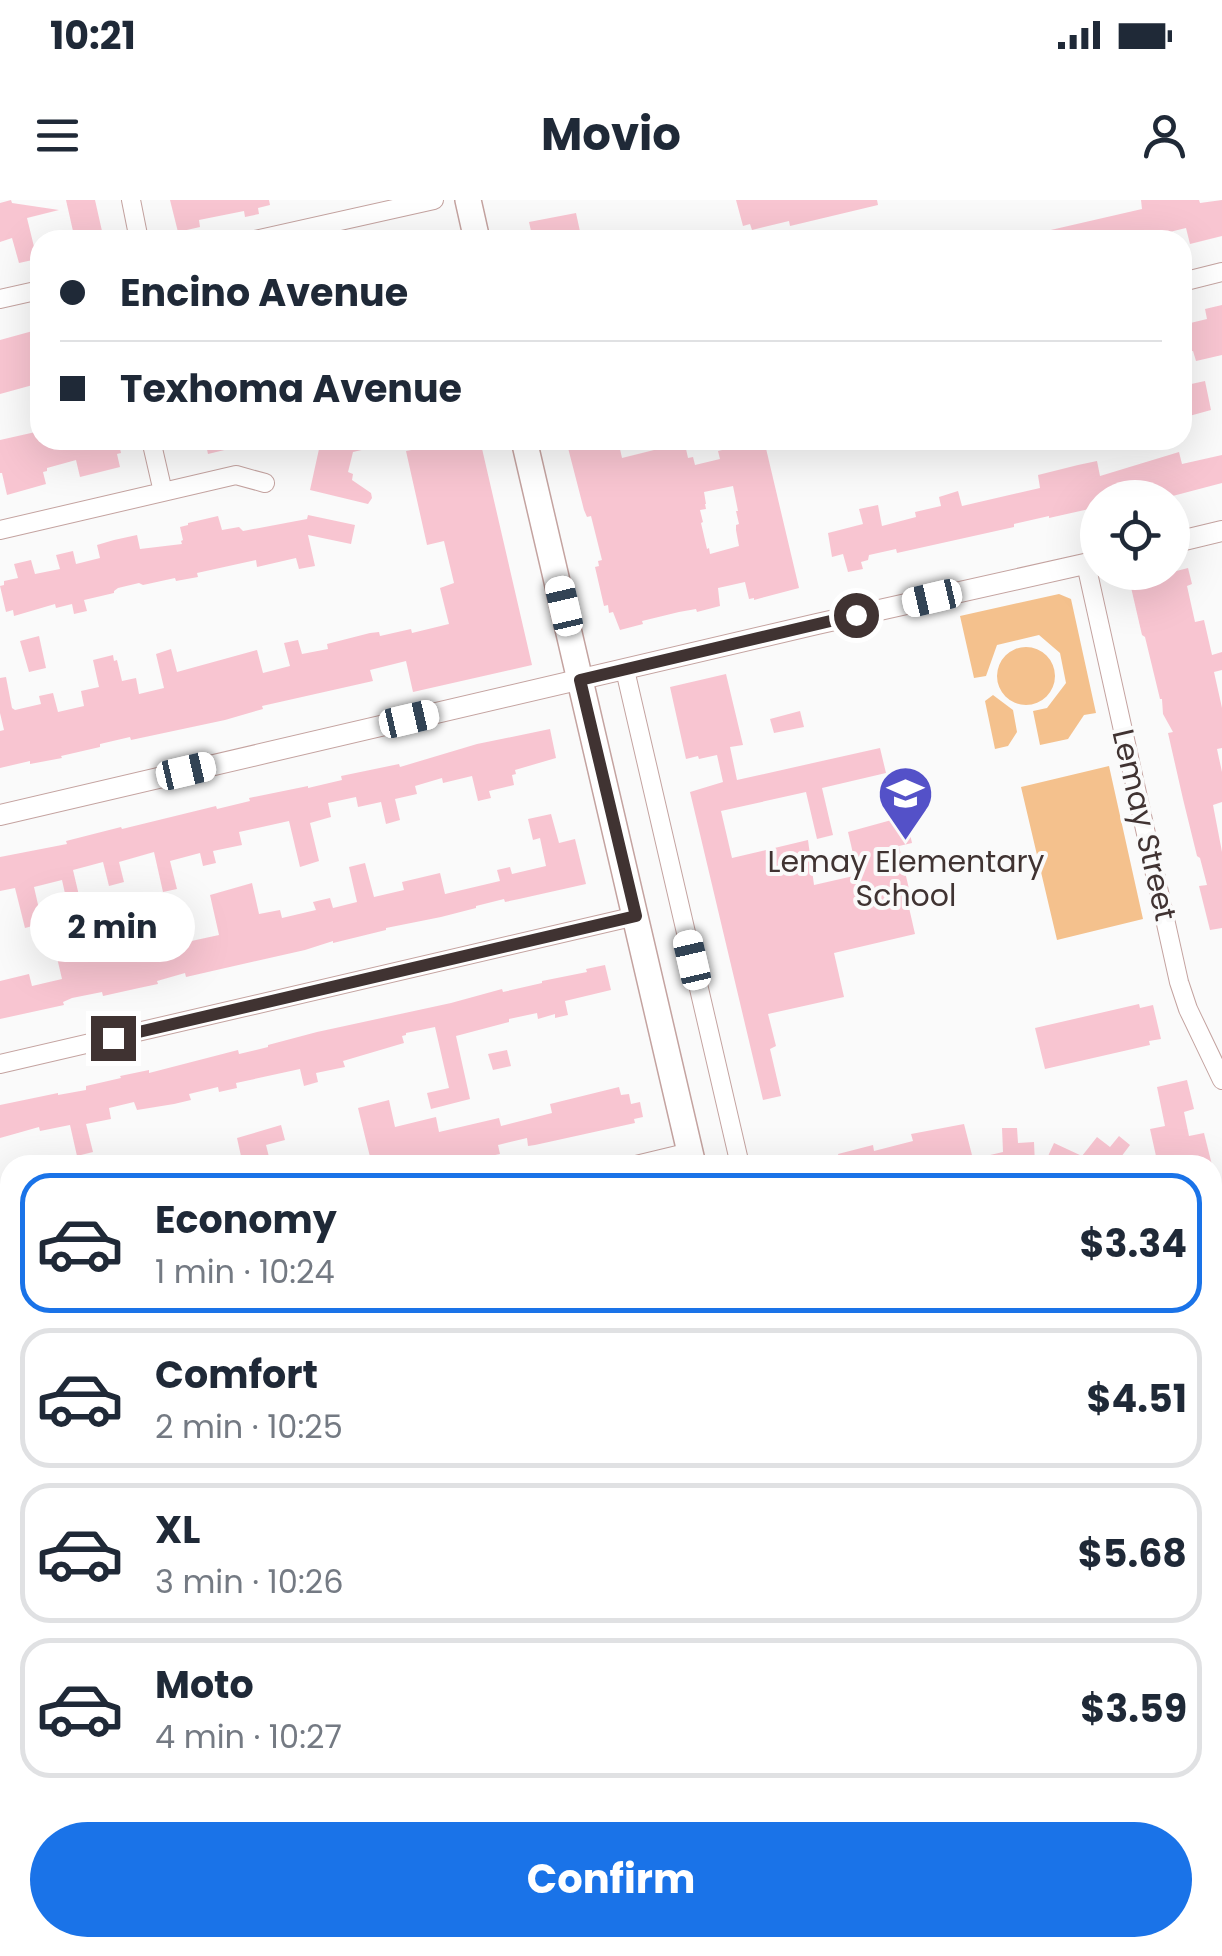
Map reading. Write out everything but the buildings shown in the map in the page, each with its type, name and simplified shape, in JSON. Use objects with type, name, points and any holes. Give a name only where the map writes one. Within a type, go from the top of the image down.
[{"type":"main road","points":[[468,200],[475,230]]},
{"type":"main road","points":[[526,450],[691,1155]]},
{"type":"street","points":[[131,200],[138,230]]},
{"type":"street","points":[[300,230],[434,200]]},
{"type":"street","points":[[1192,280],[1222,272]]},
{"type":"street","points":[[0,299],[30,292]]},
{"type":"street","points":[[153,450],[163,492]]},
{"type":"street","points":[[0,530],[236,475],[265,484]]},
{"type":"street","points":[[1190,539],[1222,532]]},
{"type":"street","points":[[0,815],[1080,565]]},
{"type":"street","name":"Lemay Street","points":[[1098,590],[1179,982],[1222,1080]]},
{"type":"street","points":[[625,670],[738,1155]]},
{"type":"street","points":[[0,1064],[636,916]]},
{"type":"shaded area","points":[[1059,594],[1071,599],[1096,713],[1084,715],[1068,739],[1040,745],[1033,711],[1047,708],[1066,683],[1060,653],[1039,635],[997,645],[986,676],[974,678],[960,616]]},
{"type":"shaded area","points":[[1026,647],[1047,655],[1055,676],[1047,697],[1026,705],[1005,697],[997,676],[1005,655]]},
{"type":"shaded area","points":[[993,695],[1013,710],[1017,732],[1008,746],[995,749],[985,701]]},
{"type":"shaded area","points":[[1109,766],[1143,919],[1057,940],[1021,787]]},
{"type":"place","name":"Lemay Elementary School","points":[[906,843]]},
{"type":"route","points":[[113,1038],[636,916],[580,680],[856,615]]}]
